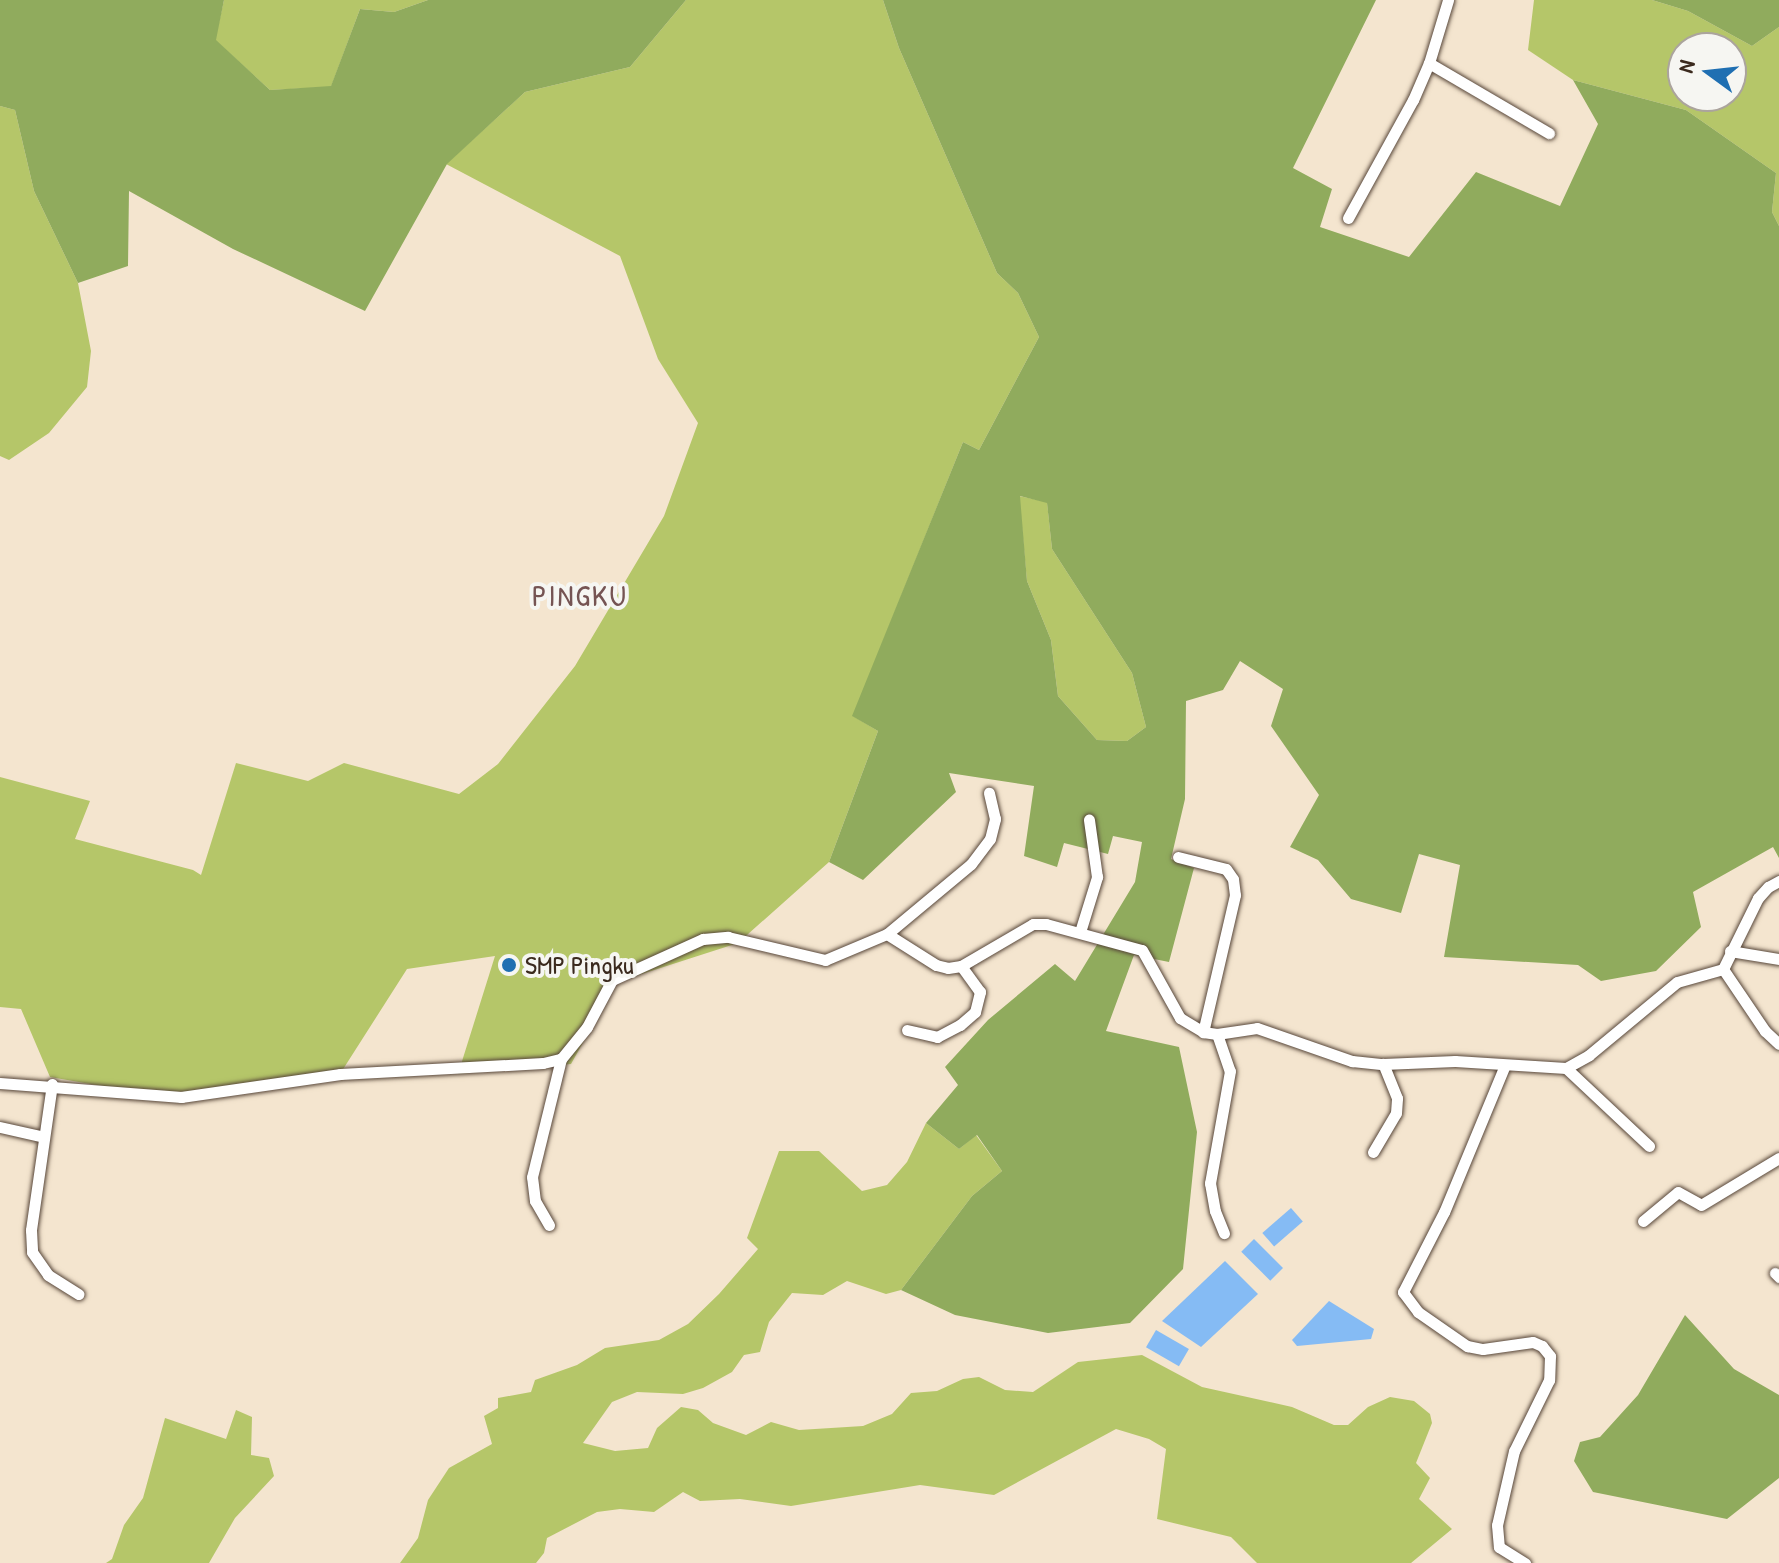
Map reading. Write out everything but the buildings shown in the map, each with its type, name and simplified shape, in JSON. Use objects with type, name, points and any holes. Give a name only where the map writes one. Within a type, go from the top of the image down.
[{"type":"street","points":[[1348,218],[1429,63],[1448,0]]},
{"type":"street","points":[[1429,63],[1549,133]]},
{"type":"street","points":[[549,1225],[535,1201],[532,1177],[561,1059],[587,1027],[612,980],[703,939],[728,937],[825,960],[887,934],[971,864],[990,839],[995,819],[989,793]]},
{"type":"street","points":[[1080,932],[1097,877],[1089,820]]},
{"type":"street","points":[[1178,857],[1219,865],[1233,879],[1233,908],[1203,1032]]},
{"type":"street","points":[[1723,969],[1758,898],[1779,881]]},
{"type":"street","points":[[887,934],[936,965],[961,966],[1033,924],[1080,932],[1142,950],[1180,1018],[1203,1032],[1217,1034],[1257,1028],[1325,1054],[1383,1064],[1455,1061],[1566,1068],[1589,1055],[1677,982],[1723,969]]},
{"type":"street","points":[[1730,951],[1779,959]]},
{"type":"street","points":[[907,1030],[937,1037],[960,1025],[975,1012],[980,992],[961,966]]},
{"type":"street","points":[[1723,969],[1765,1031],[1779,1044]]},
{"type":"street","points":[[1217,1034],[1230,1071],[1210,1183],[1215,1211],[1224,1233]]},
{"type":"street","points":[[0,1083],[52,1084],[181,1097],[340,1074],[408,1073],[561,1059]]},
{"type":"street","points":[[1373,1152],[1396,1113],[1397,1098],[1383,1064]]},
{"type":"street","points":[[1505,1065],[1444,1212],[1403,1292],[1418,1312],[1467,1346],[1483,1349],[1533,1342],[1542,1346],[1550,1356],[1549,1380],[1514,1451],[1497,1525],[1499,1547],[1525,1563]]},
{"type":"street","points":[[1566,1068],[1649,1146]]},
{"type":"street","points":[[52,1084],[31,1230],[32,1252],[48,1275],[78,1294]]},
{"type":"street","points":[[0,1127],[44,1137]]},
{"type":"street","points":[[1643,1221],[1678,1192],[1701,1205],[1779,1158]]},
{"type":"green space","points":[[0,0],[224,0],[216,40],[270,90],[331,86],[360,9],[394,12],[428,0],[686,0],[630,67],[525,92],[447,164],[365,311],[233,249],[129,191],[128,266],[78,283],[34,191],[15,110],[0,106]]},
{"type":"green space","points":[[224,0],[428,0],[394,12],[360,9],[331,87],[270,90],[215,40]]},
{"type":"green space","points":[[686,0],[883,0],[899,48],[997,273],[1018,293],[1039,337],[979,450],[963,442],[853,716],[878,731],[829,862],[738,943],[617,982],[571,1064],[458,1074],[495,956],[407,969],[340,1074],[165,1097],[50,1077],[21,1009],[0,1007],[0,777],[90,801],[75,839],[193,870],[201,875],[236,763],[308,781],[344,763],[459,794],[498,764],[575,666],[664,516],[698,423],[658,359],[620,256],[446,164],[525,92],[630,67]]},
{"type":"green space","points":[[883,0],[1376,0],[1293,168],[1332,189],[1320,227],[1409,257],[1476,172],[1560,206],[1598,124],[1573,80],[1667,105],[1667,112],[1689,112],[1776,173],[1772,212],[1779,226],[1779,858],[1773,847],[1693,892],[1701,927],[1656,971],[1601,981],[1578,965],[1444,957],[1460,865],[1419,854],[1401,913],[1351,899],[1318,860],[1290,847],[1319,795],[1271,726],[1283,689],[1240,661],[1223,690],[1186,701],[1185,799],[1171,859],[1194,868],[1169,962],[1134,955],[1106,1031],[1179,1047],[1197,1132],[1183,1269],[1130,1323],[1048,1333],[955,1315],[901,1290],[972,1196],[1002,1171],[977,1135],[959,1149],[926,1123],[958,1085],[945,1067],[988,1020],[1055,964],[1075,981],[1135,882],[1142,842],[1113,836],[1108,854],[1064,843],[1057,867],[1024,856],[1034,786],[949,773],[956,792],[863,880],[829,862],[878,731],[852,716],[963,442],[979,450],[1039,337],[1018,293],[997,273],[899,48]],"holes":[[[1020,496],[1047,503],[1052,549],[1132,673],[1146,727],[1127,741],[1097,740],[1058,696],[1051,640],[1027,581]]]},
{"type":"green space","points":[[1534,0],[1652,0],[1688,11],[1726,32],[1667,32],[1667,105],[1573,80],[1528,50]]},
{"type":"green space","points":[[1652,0],[1779,0],[1779,27],[1752,46],[1747,43],[1747,32],[1726,32],[1688,11]]},
{"type":"green space","points":[[1779,27],[1779,226],[1772,212],[1776,173],[1689,112],[1747,112],[1747,43],[1752,46]]},
{"type":"green space","points":[[0,106],[15,110],[34,191],[78,283],[91,351],[87,387],[49,433],[9,460],[0,456]]},
{"type":"green space","points":[[1019,496],[1047,502],[1052,549],[1132,673],[1146,727],[1127,741],[1097,740],[1058,696],[1051,640],[1027,581]]},
{"type":"green space","points":[[926,1123],[959,1149],[976,1135],[1002,1171],[972,1196],[901,1290],[886,1294],[847,1281],[823,1295],[792,1293],[769,1322],[760,1352],[744,1355],[732,1372],[703,1388],[683,1394],[637,1392],[612,1402],[583,1443],[615,1451],[648,1448],[657,1428],[681,1407],[698,1410],[713,1423],[746,1435],[771,1422],[799,1430],[863,1426],[892,1414],[911,1393],[937,1391],[963,1379],[979,1377],[1005,1390],[1033,1392],[1078,1362],[1142,1355],[1202,1387],[1292,1407],[1334,1425],[1348,1425],[1368,1407],[1390,1397],[1414,1401],[1430,1414],[1432,1423],[1416,1463],[1430,1478],[1419,1499],[1452,1529],[1411,1563],[1257,1563],[1231,1537],[1157,1519],[1166,1449],[1149,1439],[1116,1429],[994,1495],[920,1485],[791,1506],[740,1499],[700,1501],[683,1492],[654,1512],[620,1509],[597,1512],[547,1538],[544,1553],[536,1563],[400,1563],[418,1538],[428,1500],[449,1468],[492,1444],[484,1416],[498,1408],[498,1398],[531,1392],[535,1380],[577,1365],[605,1348],[659,1340],[688,1324],[719,1294],[758,1249],[747,1238],[779,1151],[819,1151],[862,1191],[887,1185],[907,1162]]},
{"type":"green space","points":[[1685,1315],[1734,1369],[1779,1395],[1779,1478],[1727,1519],[1593,1492],[1574,1461],[1580,1442],[1600,1437],[1638,1395]]},
{"type":"green space","points":[[236,1410],[252,1417],[251,1455],[269,1458],[274,1476],[235,1518],[209,1563],[106,1563],[112,1559],[124,1525],[143,1498],[165,1418],[226,1439]]},
{"type":"water","points":[[1291,1208],[1303,1222],[1274,1247],[1262,1233]]},
{"type":"water","points":[[1254,1239],[1283,1268],[1270,1281],[1241,1252]]},
{"type":"water","points":[[1225,1261],[1258,1294],[1201,1347],[1162,1321]]},
{"type":"water","points":[[1329,1301],[1374,1329],[1371,1339],[1297,1346],[1292,1340]]},
{"type":"water","points":[[1156,1330],[1189,1349],[1179,1366],[1146,1347]]},
{"type":"place","name":"SMP Pingku","points":[[509,965]]},
{"type":"district","name":"PINGKU","points":[[580,595]]}]
